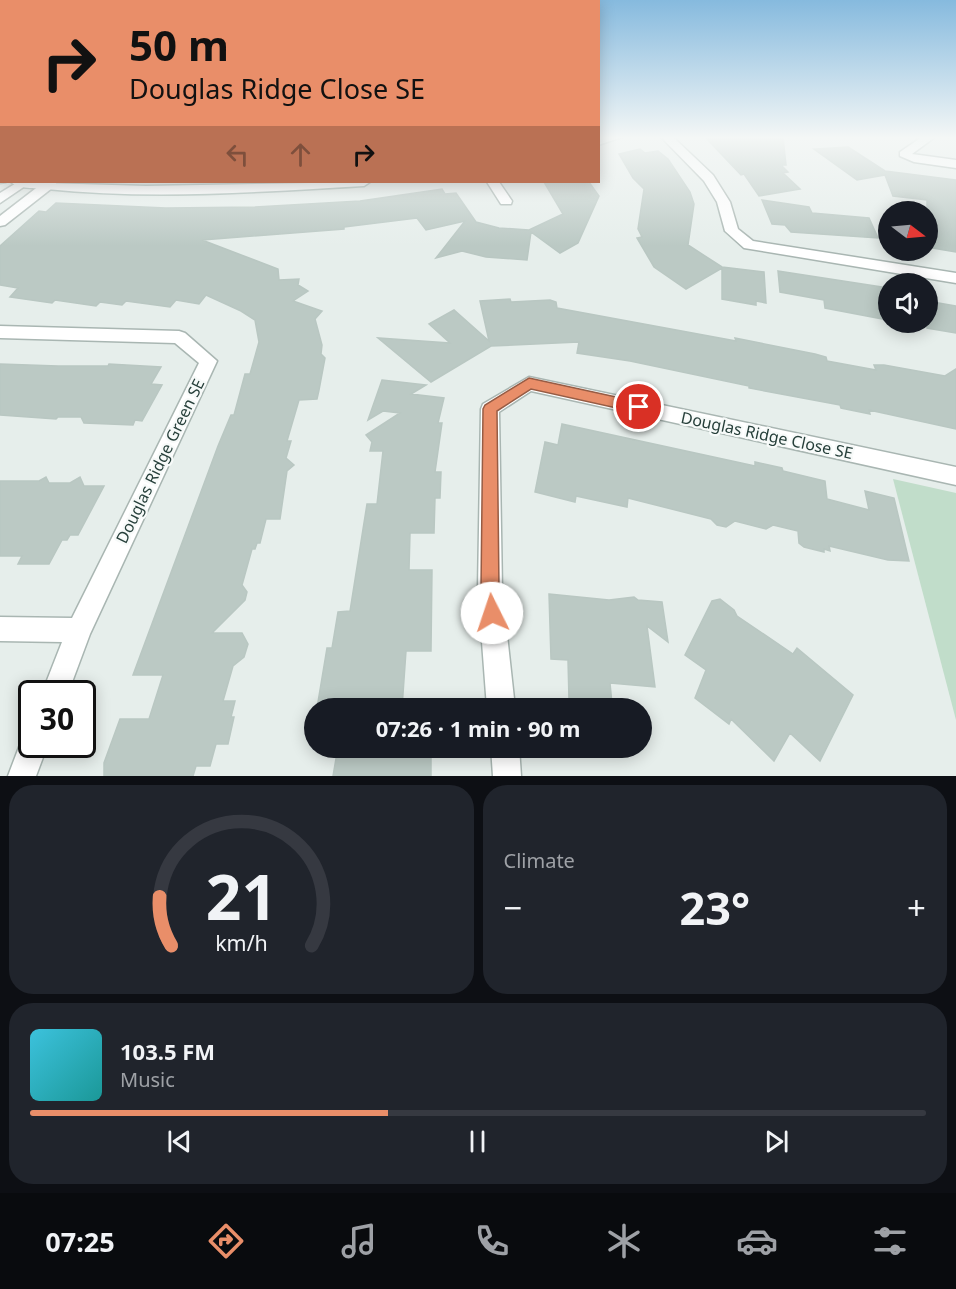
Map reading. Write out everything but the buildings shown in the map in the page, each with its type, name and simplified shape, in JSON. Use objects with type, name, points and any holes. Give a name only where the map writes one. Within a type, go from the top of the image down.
[{"type":"street","points":[[707,173],[729,211],[732,231],[749,245],[956,278]]},
{"type":"street","points":[[0,199],[23,183]]},
{"type":"street","points":[[0,222],[50,183],[220,189],[343,183]]},
{"type":"street","points":[[494,183],[506,201]]},
{"type":"street","name":"Douglas Ridge Green SE","points":[[0,332],[179,337],[208,361],[80,630],[60,680]]},
{"type":"street","name":"Douglas Ridge Close SE","points":[[500,698],[490,589],[490,409],[529,384],[956,476]]},
{"type":"street","points":[[0,629],[80,630]]},
{"type":"street","points":[[22,776],[29,758]]},
{"type":"street","points":[[505,758],[507,776]]},
{"type":"green space","points":[[893,479],[956,493],[956,720]]},
{"type":"route","points":[[492,613],[490,409],[529,384],[639,407]]}]
